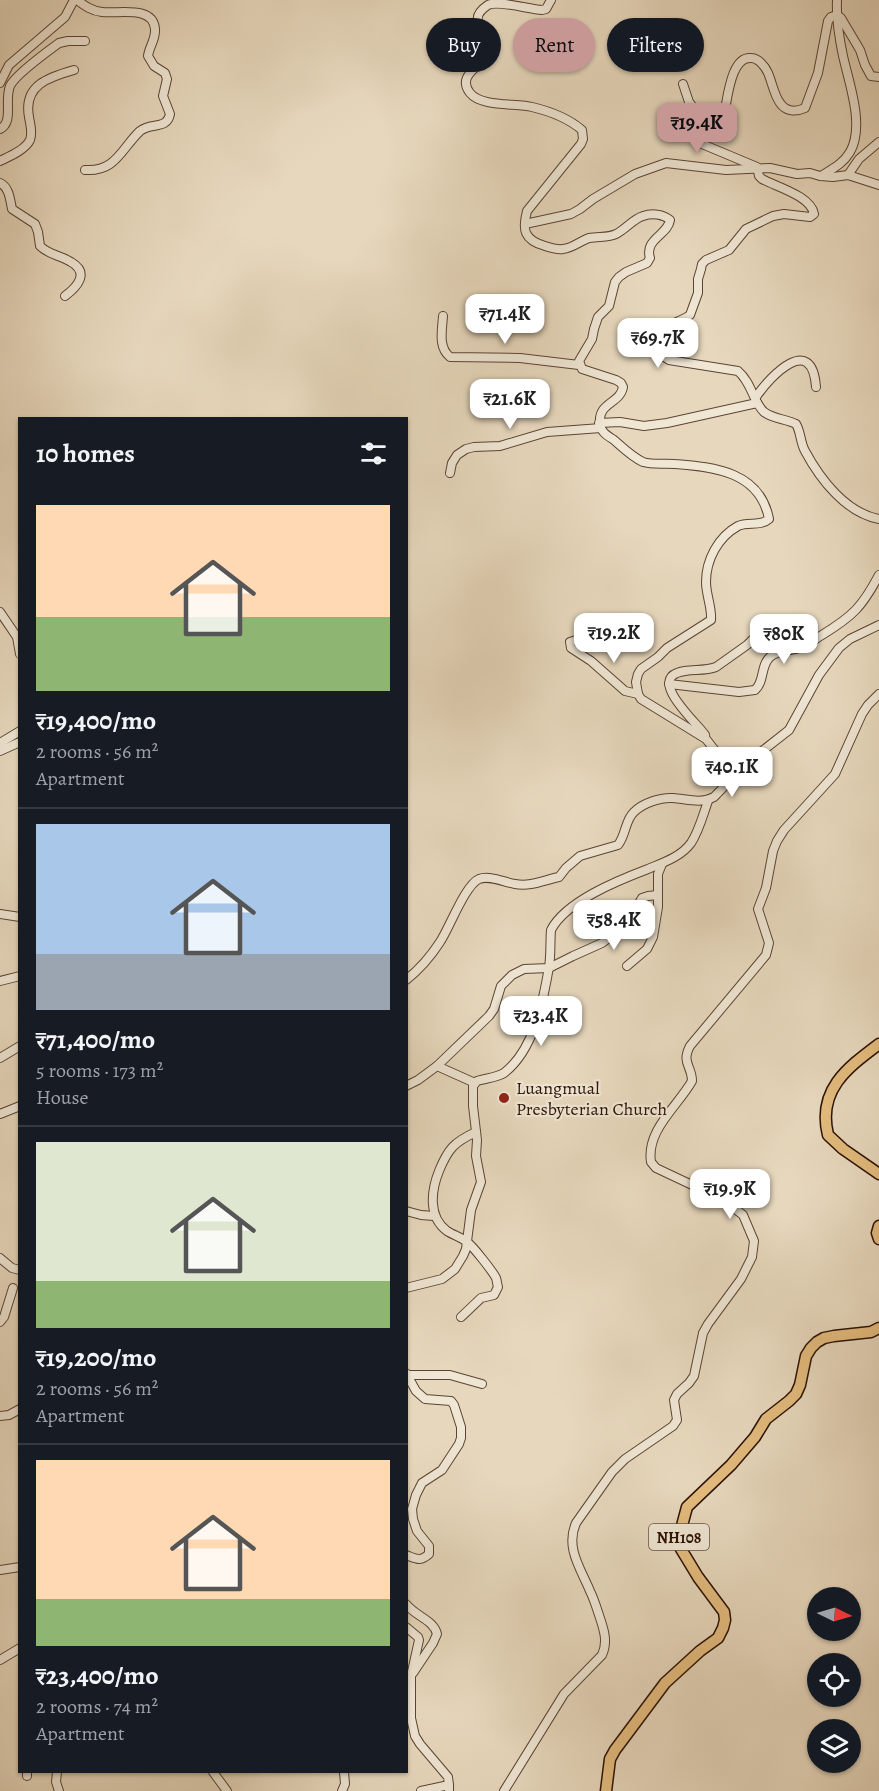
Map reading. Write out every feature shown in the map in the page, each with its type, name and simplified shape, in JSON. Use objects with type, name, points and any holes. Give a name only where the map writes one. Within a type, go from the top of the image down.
[{"type":"highway","points":[[879,1044],[840,1077],[832,1090],[825,1112],[825,1124],[828,1135],[879,1174]]},
{"type":"highway","points":[[879,1226],[877,1233],[879,1239]]},
{"type":"highway","name":"NH108","points":[[606,1791],[610,1759],[615,1750],[665,1683],[718,1638],[723,1628],[724,1612],[681,1549],[680,1533],[687,1507],[731,1465],[755,1437],[766,1419],[796,1394],[806,1356],[817,1342],[834,1336],[871,1332],[879,1328]]},
{"type":"street","points":[[0,83],[9,65],[65,17],[76,0],[94,11],[141,12],[148,15],[155,32],[148,56],[154,66],[165,73],[163,96],[170,114],[167,122],[141,131],[111,164],[97,171],[85,170]]},
{"type":"street","points":[[551,0],[546,9],[542,10],[498,2],[492,3],[481,11],[477,20],[489,39],[491,49],[489,55],[471,70],[467,81],[470,93],[475,97],[494,103],[521,105],[543,110],[582,130],[581,144],[527,211],[525,225],[527,236],[537,243],[558,250],[574,246],[587,238],[612,236],[643,216],[652,214],[670,219],[667,227],[655,237],[650,246],[648,252],[650,258],[647,263],[619,276],[615,282],[609,306],[598,317],[592,339],[580,356],[579,365]]},
{"type":"street","points":[[820,176],[840,164],[850,152],[856,131],[837,15],[837,0]]},
{"type":"street","points":[[837,15],[860,50],[871,76],[879,77]]},
{"type":"street","points":[[725,109],[736,67],[749,57],[760,62],[767,70],[779,102],[786,109],[799,111],[805,108],[818,73],[828,21],[837,15]]},
{"type":"street","points":[[0,129],[8,122],[8,95],[16,77],[59,43],[85,40]]},
{"type":"street","points":[[0,161],[25,146],[29,141],[31,136],[28,101],[33,89],[42,82],[74,70]]},
{"type":"street","points":[[683,84],[689,102],[699,115],[696,131],[702,144],[757,167]]},
{"type":"street","points":[[848,175],[859,159],[879,142]]},
{"type":"street","points":[[525,225],[571,214],[635,174],[666,163],[726,170],[757,167],[797,174],[810,173],[833,177],[848,175],[879,185]]},
{"type":"street","points":[[757,167],[759,176],[795,194],[812,207],[814,214],[810,217],[784,213],[773,216],[746,229],[729,250],[706,260],[702,264],[698,279],[698,293],[690,315],[661,331],[658,334],[656,348],[660,355],[669,360],[738,371],[744,376],[764,412],[796,424],[804,450],[831,487],[852,508],[869,517],[879,519]]},
{"type":"street","points":[[0,183],[7,189],[12,209],[35,224],[40,246],[45,251],[76,265],[80,281],[65,296]]},
{"type":"street","points":[[443,316],[442,344],[444,352],[450,357],[520,358],[579,365],[582,369],[621,383],[623,387],[620,395],[602,410],[600,426]]},
{"type":"street","points":[[450,473],[458,455],[474,447],[500,446],[547,432],[620,422],[644,426],[703,417],[756,400],[781,369],[796,360],[806,361],[812,366],[816,387]]},
{"type":"street","points":[[600,426],[635,458],[644,462],[694,465],[731,472],[752,485],[769,517],[764,522],[738,526],[713,550],[706,577],[711,620],[671,645],[641,669],[636,678],[638,694]]},
{"type":"street","points":[[669,684],[739,692],[755,690],[760,683],[768,659],[773,654],[803,647],[847,619],[855,613],[879,575]]},
{"type":"street","points":[[0,612],[18,634]]},
{"type":"street","points":[[734,775],[706,739],[704,733],[670,692],[669,684],[672,676],[678,672],[718,666],[747,645],[769,623],[776,622],[782,627]]},
{"type":"street","points":[[437,1065],[475,1083],[504,1073],[521,1054],[535,1029],[549,968],[551,930],[561,918],[595,892],[662,864],[691,843],[708,801],[720,792],[747,763],[789,730],[819,675],[839,648],[850,639],[879,626]]},
{"type":"street","points":[[576,640],[570,642],[571,648],[625,691],[638,694],[649,704],[706,739]]},
{"type":"street","points":[[504,1791],[564,1694],[596,1662],[604,1649],[604,1630],[573,1550],[572,1532],[576,1523],[612,1472],[625,1459],[669,1430],[677,1420],[674,1400],[694,1376],[708,1324],[741,1279],[752,1257],[754,1248],[752,1233],[743,1215],[709,1192],[656,1168],[651,1162],[651,1146],[655,1134],[692,1081],[692,1075],[686,1063],[690,1046],[766,955],[769,943],[758,909],[766,888],[777,841],[784,830],[835,774],[862,714],[867,705],[879,694]]},
{"type":"street","points":[[0,743],[18,732]]},
{"type":"street","points":[[0,751],[18,743]]},
{"type":"street","points":[[408,978],[429,958],[441,941],[467,892],[480,878],[517,885],[530,885],[560,877],[566,868],[580,856],[618,845],[631,815],[639,808],[654,801],[669,798],[708,801]]},
{"type":"street","points":[[627,966],[647,949],[653,937],[656,924],[658,874],[662,864]]},
{"type":"street","points":[[408,1085],[437,1065],[489,1016],[494,1009],[501,986],[512,975],[524,969],[549,968],[607,940],[628,922],[642,898],[658,895]]},
{"type":"street","points":[[0,914],[18,917]]},
{"type":"street","points":[[0,981],[18,976]]},
{"type":"street","points":[[0,1058],[18,1047]]},
{"type":"street","points":[[408,1288],[435,1282],[448,1275],[464,1256],[468,1242],[471,1210],[481,1182],[476,1156],[473,1106],[475,1083]]},
{"type":"street","points":[[0,1113],[18,1107]]},
{"type":"street","points":[[461,1317],[481,1299],[494,1295],[498,1287],[496,1278],[468,1242],[447,1231],[440,1224],[434,1216],[433,1209],[437,1177],[448,1153],[461,1139],[476,1132]]},
{"type":"street","points":[[408,1212],[434,1216]]},
{"type":"street","points":[[0,1258],[12,1268],[18,1270]]},
{"type":"street","points":[[0,1322],[14,1288]]},
{"type":"street","points":[[408,1375],[450,1375],[482,1384]]},
{"type":"street","points":[[408,1377],[416,1391],[425,1399],[451,1401],[461,1433],[459,1444],[442,1470],[425,1480],[418,1488],[412,1509],[412,1519],[417,1532],[429,1546],[429,1554],[420,1560],[408,1556]]},
{"type":"street","points":[[0,1416],[9,1415],[18,1410]]},
{"type":"street","points":[[0,1569],[18,1567]]},
{"type":"street","points":[[408,1606],[434,1626],[437,1634],[411,1676]]},
{"type":"street","points":[[408,1629],[419,1640],[411,1676],[409,1717],[420,1744],[448,1777],[449,1788],[421,1791]]},
{"type":"street","points":[[0,1660],[18,1649]]},
{"type":"street","points":[[57,1773],[58,1791]]},
{"type":"street","points":[[217,1773],[227,1791]]},
{"type":"street","points":[[342,1791],[345,1784],[344,1773]]},
{"type":"place","name":"Luangmual Presbyterian Church","points":[[504,1098]]}]
